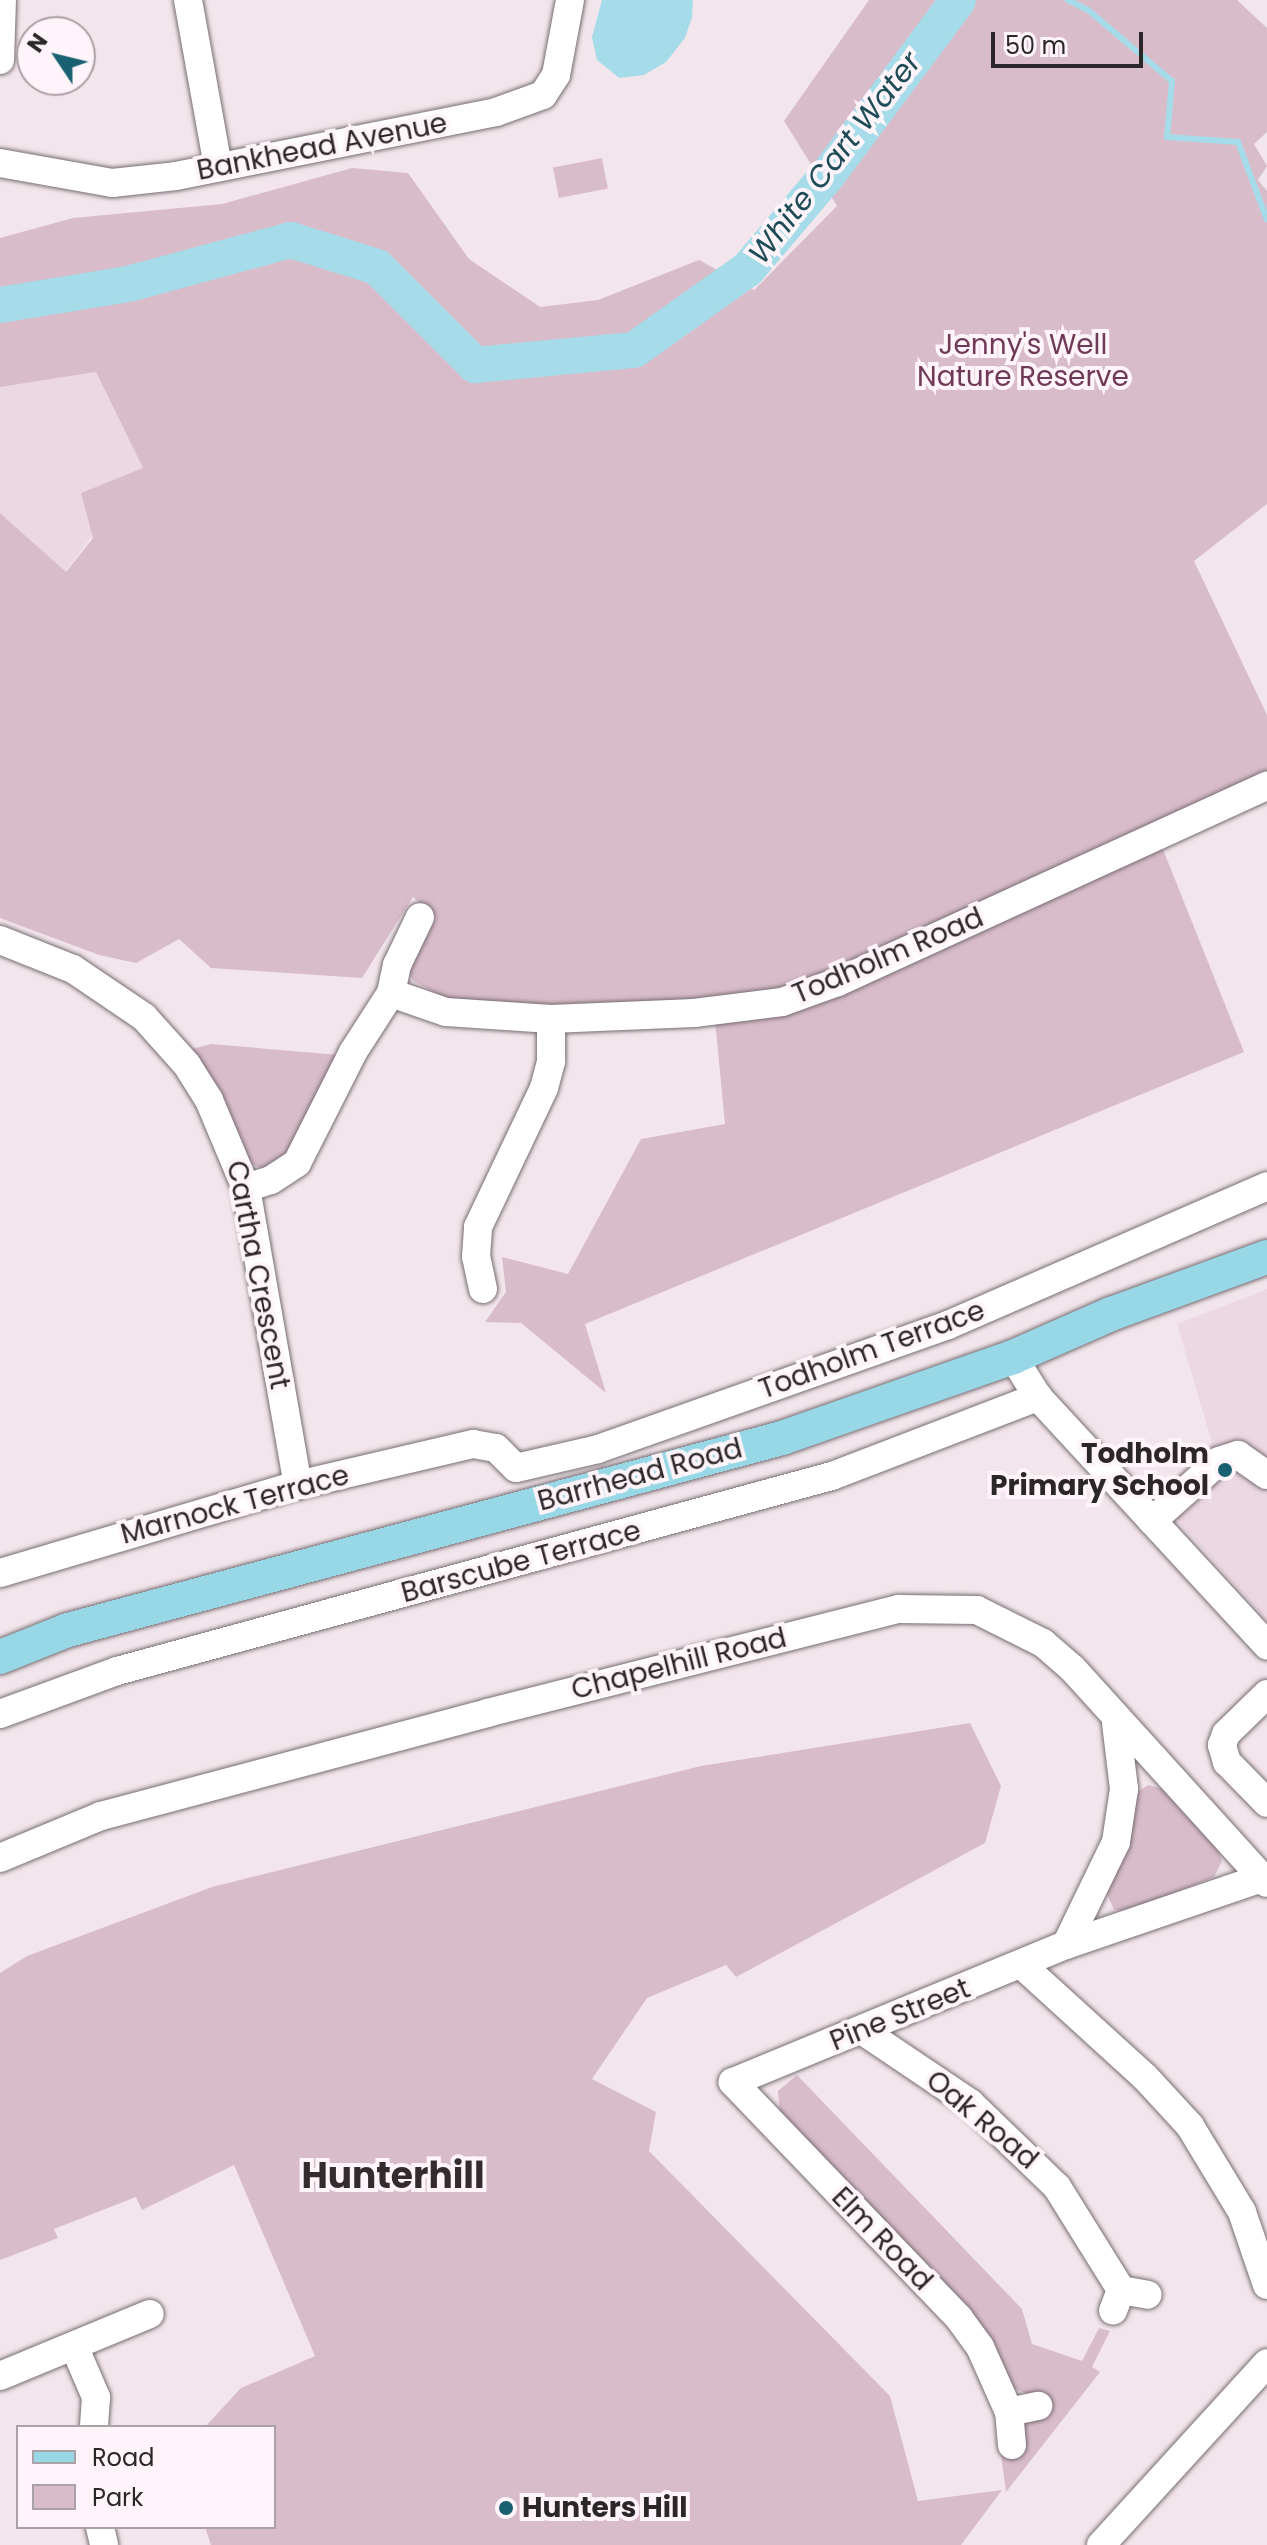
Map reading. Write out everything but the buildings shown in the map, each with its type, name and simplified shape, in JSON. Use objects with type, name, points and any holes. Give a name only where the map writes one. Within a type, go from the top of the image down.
[{"type":"main road","name":"Barrhead Road","points":[[0,1657],[68,1630],[782,1438],[1013,1357],[1111,1314],[1267,1257]]},
{"type":"street","points":[[0,60],[2,0]]},
{"type":"street","points":[[188,0],[218,167]]},
{"type":"street","name":"Bankhead Avenue","points":[[0,163],[112,183],[218,167],[496,112],[543,95],[562,55],[570,0]]},
{"type":"street","name":"Todholm Road","points":[[391,993],[446,1012],[551,1019],[747,1008],[812,993],[1266,791]]},
{"type":"street","points":[[246,1188],[271,1180],[297,1163],[353,1052],[391,993],[397,965],[420,917]]},
{"type":"street","name":"Cartha Crescent","points":[[0,940],[98,983],[162,1034],[209,1100],[246,1188],[298,1485]]},
{"type":"street","points":[[483,1289],[476,1257],[478,1227],[544,1088],[551,1061],[551,1019]]},
{"type":"street","name":"Todholm Terrace","points":[[473,1444],[496,1448],[516,1468],[598,1449],[948,1325],[1267,1186]]},
{"type":"street","points":[[1013,1357],[1038,1397],[1267,1645]]},
{"type":"street","name":"Barscube Terrace","points":[[0,1714],[117,1671],[832,1476],[1038,1397]]},
{"type":"street","name":"Marnock Terrace","points":[[0,1573],[298,1485],[473,1444]]},
{"type":"street","points":[[1152,1521],[1219,1461],[1238,1455],[1267,1475]]},
{"type":"street","name":"Chapelhill Road","points":[[0,1858],[101,1816],[206,1786],[899,1609],[977,1610],[1043,1643],[1072,1668],[1116,1723],[1265,1881]]},
{"type":"street","points":[[1267,1694],[1226,1734],[1222,1745],[1227,1762],[1267,1803]]},
{"type":"street","points":[[1066,1945],[1097,1891],[1116,1842],[1124,1789],[1116,1723]]},
{"type":"street","name":"Pine Street","points":[[733,2082],[1023,1966],[1066,1945],[1265,1881]]},
{"type":"street","points":[[1023,1966],[1145,2077],[1190,2126],[1242,2212],[1267,2285]]},
{"type":"street","name":"Oak Road","points":[[863,2031],[970,2103],[1010,2137],[1057,2187],[1128,2298]]},
{"type":"street","name":"Elm Road","points":[[733,2082],[959,2318],[980,2347],[1009,2412],[1012,2445]]},
{"type":"street","points":[[0,2376],[150,2314]]},
{"type":"street","points":[[74,2346],[96,2397],[94,2425]]},
{"type":"street","points":[[1101,2545],[1267,2363]]},
{"type":"street","points":[[1009,2412],[1038,2406]]},
{"type":"shaded area","points":[[96,372],[143,468],[65,572],[0,513],[0,387]]},
{"type":"shaded area","name":"Todholm Primary School","points":[[1267,1289],[1267,1621],[1156,1496],[1212,1443],[1177,1324]]},
{"type":"green space","name":"Jenny's Well Nature Reserve","points":[[869,0],[1237,0],[1267,28],[1267,132],[1254,144],[1267,166],[1258,180],[1267,191],[1267,504],[1194,561],[1267,715],[1267,774],[1154,827],[1244,1052],[585,1324],[606,1393],[521,1323],[485,1322],[506,1292],[502,1257],[568,1274],[641,1139],[725,1124],[713,1000],[463,1007],[413,981],[409,972],[436,918],[413,897],[362,978],[211,968],[179,939],[136,963],[99,955],[0,918],[0,513],[66,572],[93,538],[81,493],[143,468],[96,372],[0,387],[0,238],[73,218],[222,204],[352,168],[408,173],[469,259],[540,307],[598,300],[699,260],[754,290],[837,206],[784,121]]},
{"type":"green space","points":[[602,158],[608,188],[559,198],[553,168]]},
{"type":"green space","points":[[211,1044],[339,1055],[287,1159],[265,1169],[250,1164],[188,1050]]},
{"type":"green space","points":[[970,1723],[1001,1786],[985,1843],[736,1977],[726,1965],[647,1998],[592,2079],[656,2112],[649,2151],[890,2396],[918,2501],[1002,2490],[961,2545],[211,2545],[206,2529],[276,2529],[276,2425],[207,2425],[241,2388],[315,2356],[234,2165],[142,2210],[136,2197],[54,2229],[58,2238],[0,2260],[0,1973],[27,1956],[212,1887],[701,1766]]},
{"type":"green space","points":[[1148,1785],[1164,1789],[1215,1842],[1222,1861],[1214,1877],[1129,1911],[1114,1910],[1107,1894],[1124,1851],[1133,1795]]},
{"type":"green space","points":[[797,2075],[1022,2309],[1032,2344],[1082,2361],[1099,2328],[1110,2331],[1092,2367],[1100,2372],[1006,2492],[1001,2455],[1021,2451],[1019,2435],[1032,2395],[1012,2388],[780,2117],[778,2091]]},
{"type":"water","points":[[602,0],[693,0],[692,17],[685,38],[666,62],[644,75],[619,78],[597,60],[592,37]]},
{"type":"waterway","name":"White Cart Water","points":[[0,305],[128,284],[291,240],[377,267],[475,365],[634,350],[748,269],[827,176],[958,0]]},
{"type":"waterway","points":[[1068,0],[1088,10],[1172,81],[1167,137],[1238,142],[1267,220]]},
{"type":"place","name":"Todholm Primary School","points":[[1225,1470]]},
{"type":"place","name":"Hunters Hill","points":[[506,2508]]},
{"type":"district","name":"Hunterhill","points":[[393,2176]]}]
